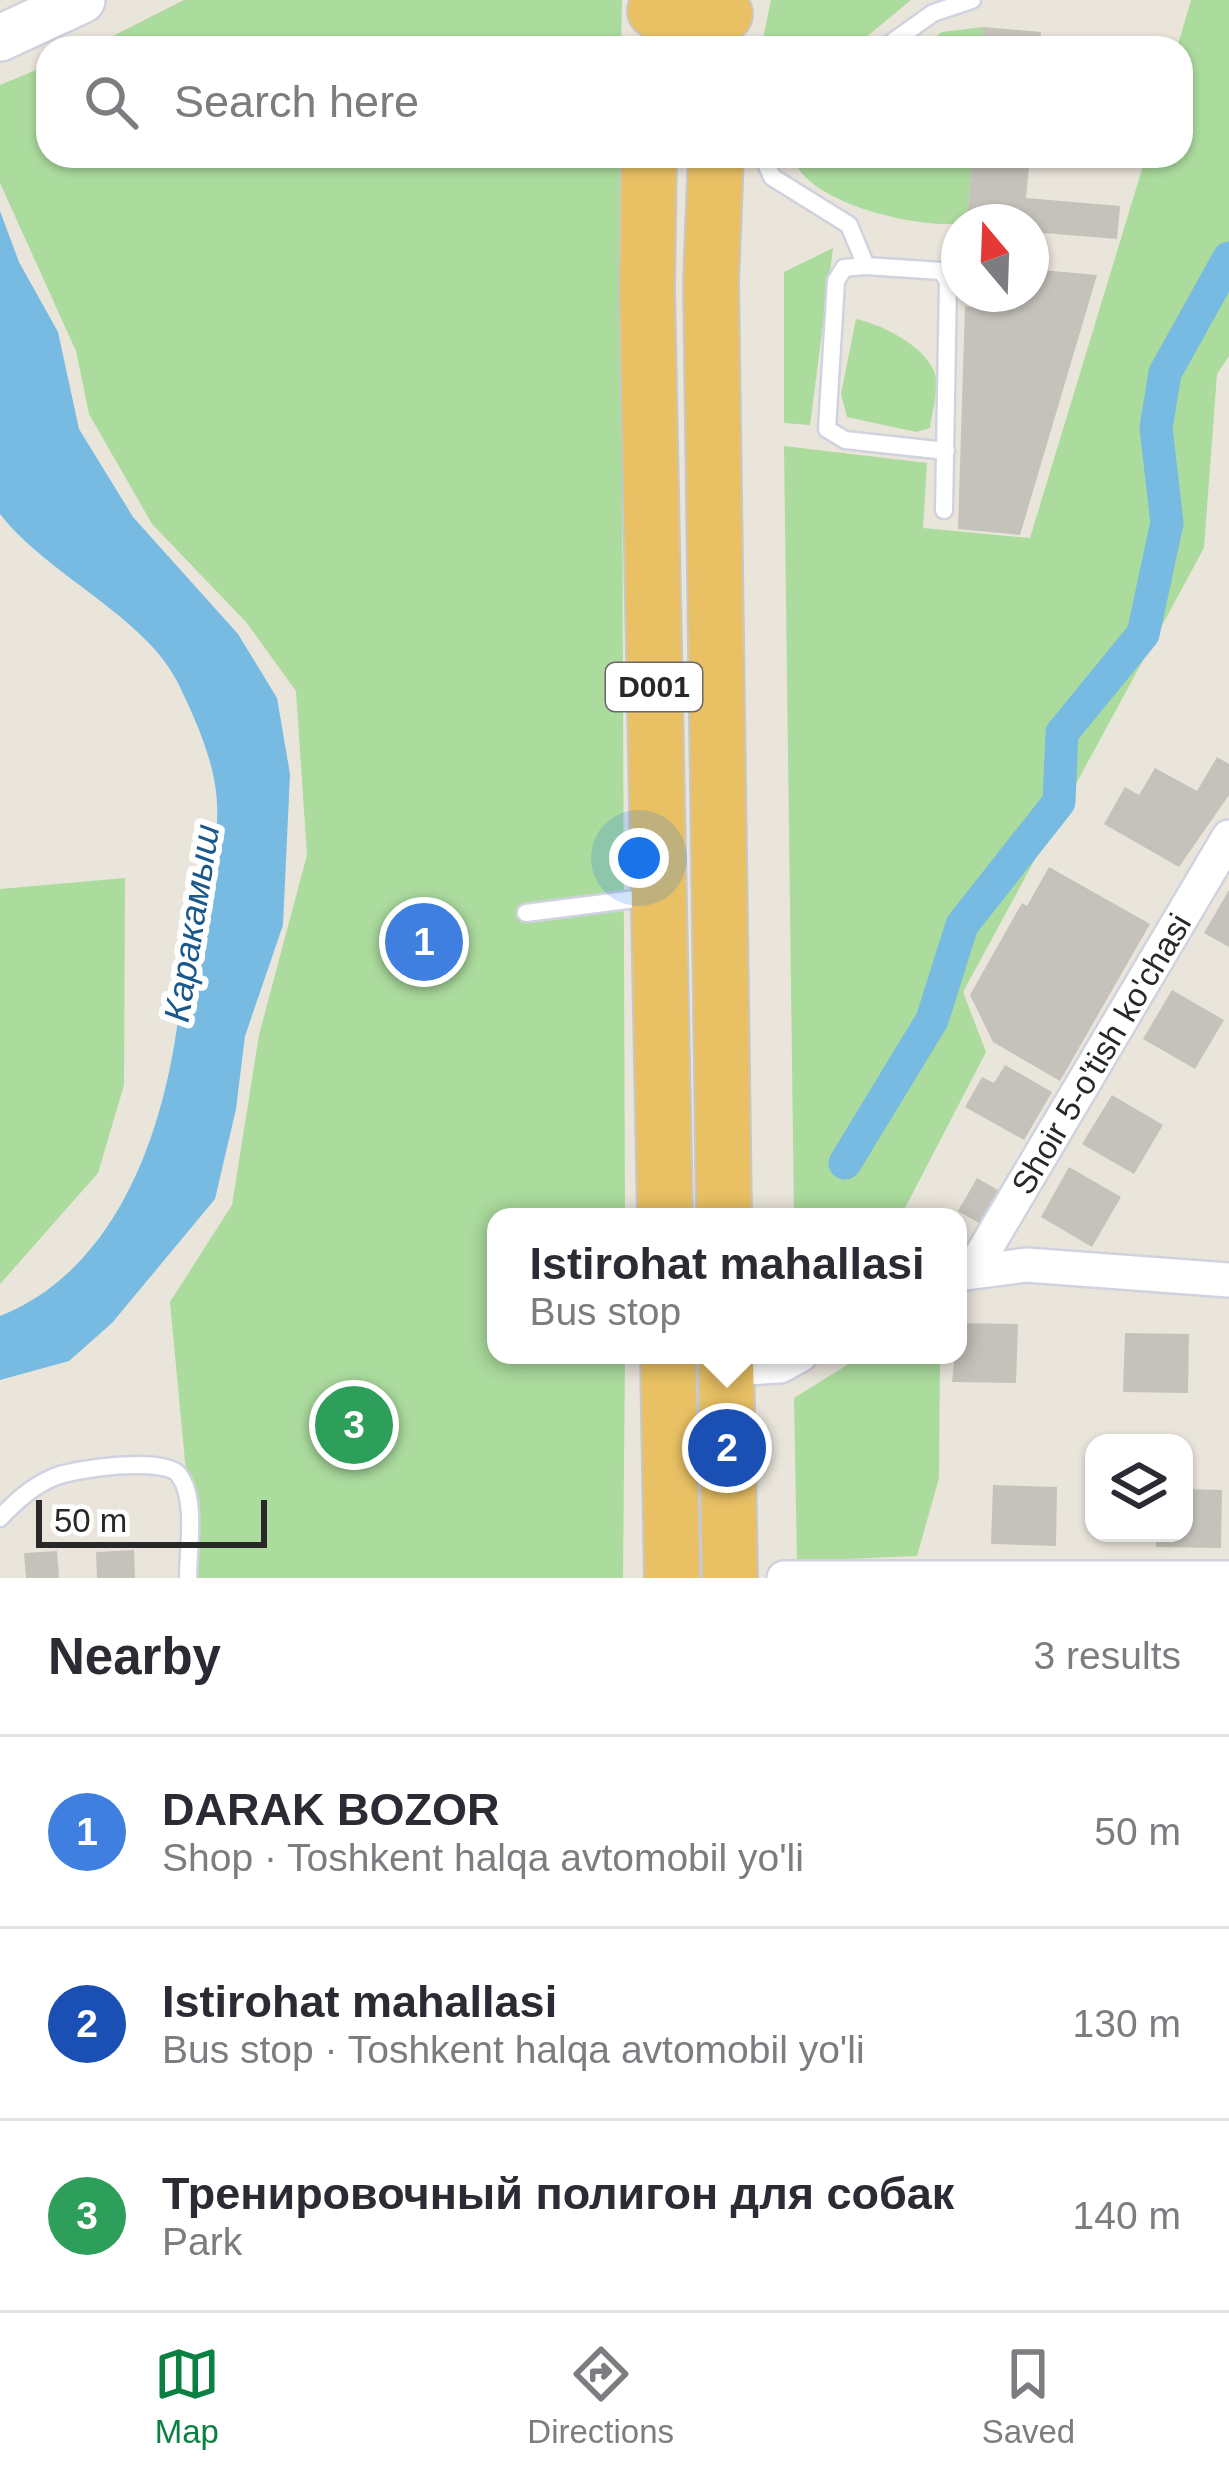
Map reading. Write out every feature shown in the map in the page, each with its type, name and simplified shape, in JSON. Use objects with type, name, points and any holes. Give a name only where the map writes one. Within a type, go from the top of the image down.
[{"type":"highway","points":[[655,20],[726,16]]},
{"type":"highway","name":"D001","points":[[650,168],[647,289],[665,1208]]},
{"type":"highway","name":"D001","points":[[724,1208],[711,280],[729,168]]},
{"type":"highway","points":[[668,1364],[672,1578]]},
{"type":"highway","points":[[726,1364],[756,1578]]},
{"type":"main road","points":[[0,20],[44,0]]},
{"type":"main road","points":[[0,38],[82,0]]},
{"type":"street","name":"Shoir 5-o'tish ko'chasi","points":[[967,1269],[1229,837]]},
{"type":"street","points":[[967,1271],[1026,1265],[1229,1280]]},
{"type":"street","points":[[753,1364],[784,1364]]},
{"type":"street","points":[[756,1578],[1229,1578]]},
{"type":"lane","points":[[898,36],[934,6],[972,0]]},
{"type":"lane","points":[[753,168],[849,225],[866,266]]},
{"type":"lane","points":[[944,510],[946,452],[948,281],[941,271],[928,268],[844,268],[836,281],[827,429],[845,440],[946,452]]},
{"type":"lane","points":[[526,913],[658,896]]},
{"type":"lane","points":[[0,1519],[20,1497],[56,1475],[159,1462],[178,1471],[187,1490],[188,1578]]},
{"type":"green space","points":[[184,0],[622,0],[621,36],[113,36]]},
{"type":"green space","points":[[771,0],[911,0],[868,36],[764,36]]},
{"type":"green space","points":[[1191,0],[1229,0],[1229,356],[1217,374],[1204,548],[963,992],[986,1052],[905,1208],[794,1208],[784,446],[927,463],[923,528],[1030,538],[1142,168],[1193,168],[1193,36],[1180,36]]},
{"type":"green space","points":[[983,27],[983,36],[936,36]]},
{"type":"green space","points":[[36,70],[36,168],[621,168],[625,1208],[487,1208],[487,1364],[625,1364],[623,1578],[196,1578],[170,1302],[232,1205],[259,1035],[307,855],[296,691],[246,622],[152,524],[89,414],[76,351],[0,183],[0,85]]},
{"type":"green space","points":[[799,168],[971,168],[968,204],[941,204],[941,224],[869,211],[819,188]]},
{"type":"green space","points":[[833,248],[810,425],[784,423],[784,272]]},
{"type":"green space","points":[[856,319],[900,337],[928,361],[936,384],[930,428],[916,432],[847,417],[841,394]]},
{"type":"green space","points":[[125,878],[124,1085],[98,1173],[0,1284],[0,889]]},
{"type":"green space","points":[[849,1364],[940,1364],[939,1478],[917,1556],[797,1561],[794,1398]]},
{"type":"water","name":"Каракамыш","points":[[0,211],[19,262],[58,332],[79,429],[133,517],[238,634],[277,698],[290,774],[283,925],[245,1036],[236,1109],[215,1199],[112,1323],[69,1361],[0,1380],[0,1316],[40,1295],[74,1268],[102,1235],[144,1156],[169,1070],[178,1019],[180,963],[213,848],[217,812],[213,773],[202,736],[163,659],[0,514]]},
{"type":"building","points":[[983,27],[1041,32],[1040,36],[983,36]]},
{"type":"building","points":[[971,168],[1029,168],[1026,198],[1120,206],[1117,239],[1049,233],[1049,204],[968,204]]},
{"type":"building","points":[[1049,271],[1097,275],[1020,535],[958,529],[965,312],[1049,312]]},
{"type":"building","points":[[1217,757],[1229,764],[1229,795],[1179,867],[1104,824],[1125,787],[1139,795],[1155,768],[1197,791]]},
{"type":"building","points":[[1049,867],[1150,924],[1060,1081],[993,1042],[970,995],[1022,903],[1027,906]]},
{"type":"building","points":[[1229,890],[1229,947],[1204,933]]},
{"type":"building","points":[[1172,990],[1224,1020],[1195,1069],[1143,1039]]},
{"type":"building","points":[[1005,1065],[1052,1092],[1024,1140],[965,1107],[982,1077],[994,1083]]},
{"type":"building","points":[[1112,1095],[1163,1125],[1134,1174],[1082,1144]]},
{"type":"building","points":[[1069,1167],[1121,1197],[1092,1247],[1041,1217]]},
{"type":"building","points":[[977,1178],[998,1190],[979,1223],[967,1216],[967,1208],[960,1208]]},
{"type":"building","points":[[967,1323],[1018,1324],[1016,1383],[952,1382],[954,1364],[967,1364]]},
{"type":"building","points":[[1125,1333],[1189,1334],[1188,1393],[1123,1392]]},
{"type":"building","points":[[993,1485],[1057,1487],[1056,1546],[991,1544]]},
{"type":"building","points":[[1193,1489],[1222,1490],[1221,1548],[1156,1547],[1156,1542],[1193,1542]]},
{"type":"building","points":[[134,1550],[135,1578],[97,1578],[96,1552]]},
{"type":"building","points":[[57,1551],[59,1578],[26,1578],[24,1553]]},
{"type":"waterway","points":[[845,1163],[932,1020],[962,925],[1059,802],[1062,733],[1143,634],[1167,523],[1156,428],[1165,373],[1229,258]]},
{"type":"place","name":"DARAK BOZOR","points":[[424,942]]},
{"type":"place","name":"Тренировочный полигон для собак","points":[[354,1425]]},
{"type":"place","name":"Istirohat mahallasi","points":[[727,1448]]}]
